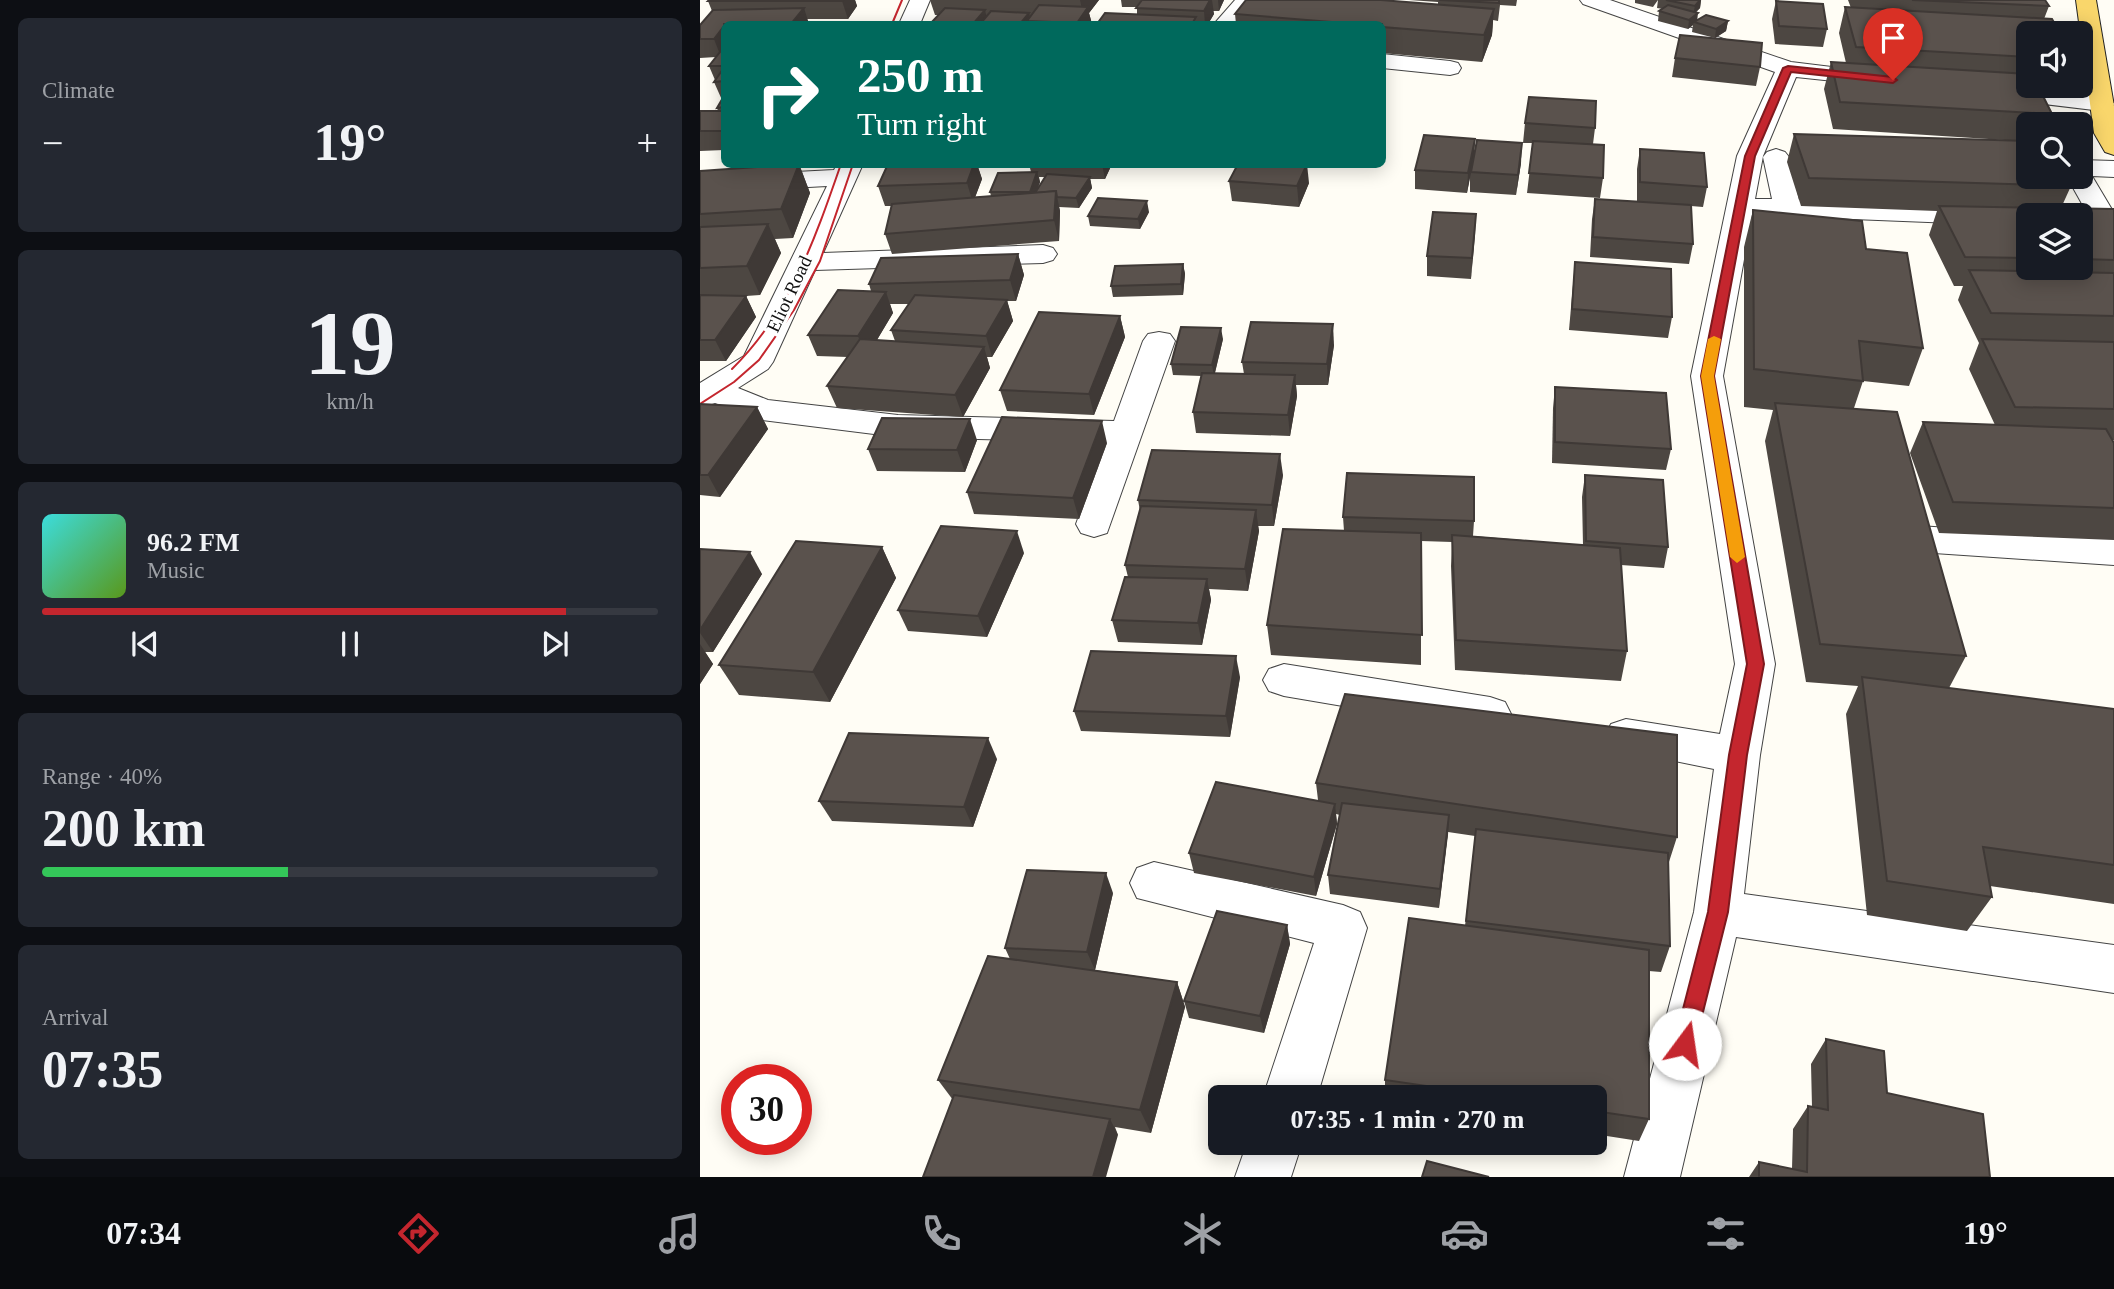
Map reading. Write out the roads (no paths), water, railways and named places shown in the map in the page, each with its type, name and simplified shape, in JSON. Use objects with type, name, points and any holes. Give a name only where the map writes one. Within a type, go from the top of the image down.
[{"type":"main road","points":[[2086,0],[2107,115],[2106,133],[2114,146]]},
{"type":"street","points":[[911,21],[920,0]]},
{"type":"street","points":[[1227,21],[1247,0]]},
{"type":"street","points":[[1590,0],[1788,68],[1897,81]]},
{"type":"street","points":[[1386,61],[1450,68]]},
{"type":"street","points":[[1651,1177],[1718,912],[1738,755],[1755,664],[1707,376],[1740,206],[1763,157],[1788,68]]},
{"type":"street","points":[[1965,89],[2107,115]]},
{"type":"street","points":[[1763,157],[1803,158]]},
{"type":"street","points":[[1763,157],[1787,208]]},
{"type":"street","points":[[2093,168],[2114,169]]},
{"type":"street","points":[[700,185],[847,171]]},
{"type":"street","name":"Eliot Road","points":[[706,394],[757,362],[847,171]]},
{"type":"street","points":[[2085,189],[2100,221]]},
{"type":"street","points":[[1740,206],[2016,218]]},
{"type":"street","points":[[804,262],[1043,254]]},
{"type":"street","points":[[1094,523],[1158,341]]},
{"type":"street","points":[[706,394],[762,410],[898,426],[1125,432]]},
{"type":"street","points":[[1919,539],[2114,552]]},
{"type":"street","points":[[1284,680],[1525,720]]},
{"type":"street","points":[[1591,730],[1738,755]]},
{"type":"street","points":[[1154,883],[1343,928],[1294,1085]]},
{"type":"street","points":[[1718,912],[2114,969]]},
{"type":"street","points":[[1263,1177],[1271,1155]]},
{"type":"tram line","points":[[893,21],[902,0]]},
{"type":"tram line","points":[[732,369],[752,347],[785,299],[810,247],[840,168]]},
{"type":"tram line","points":[[700,404],[734,382],[759,360],[794,310],[820,261],[852,168]]}]
